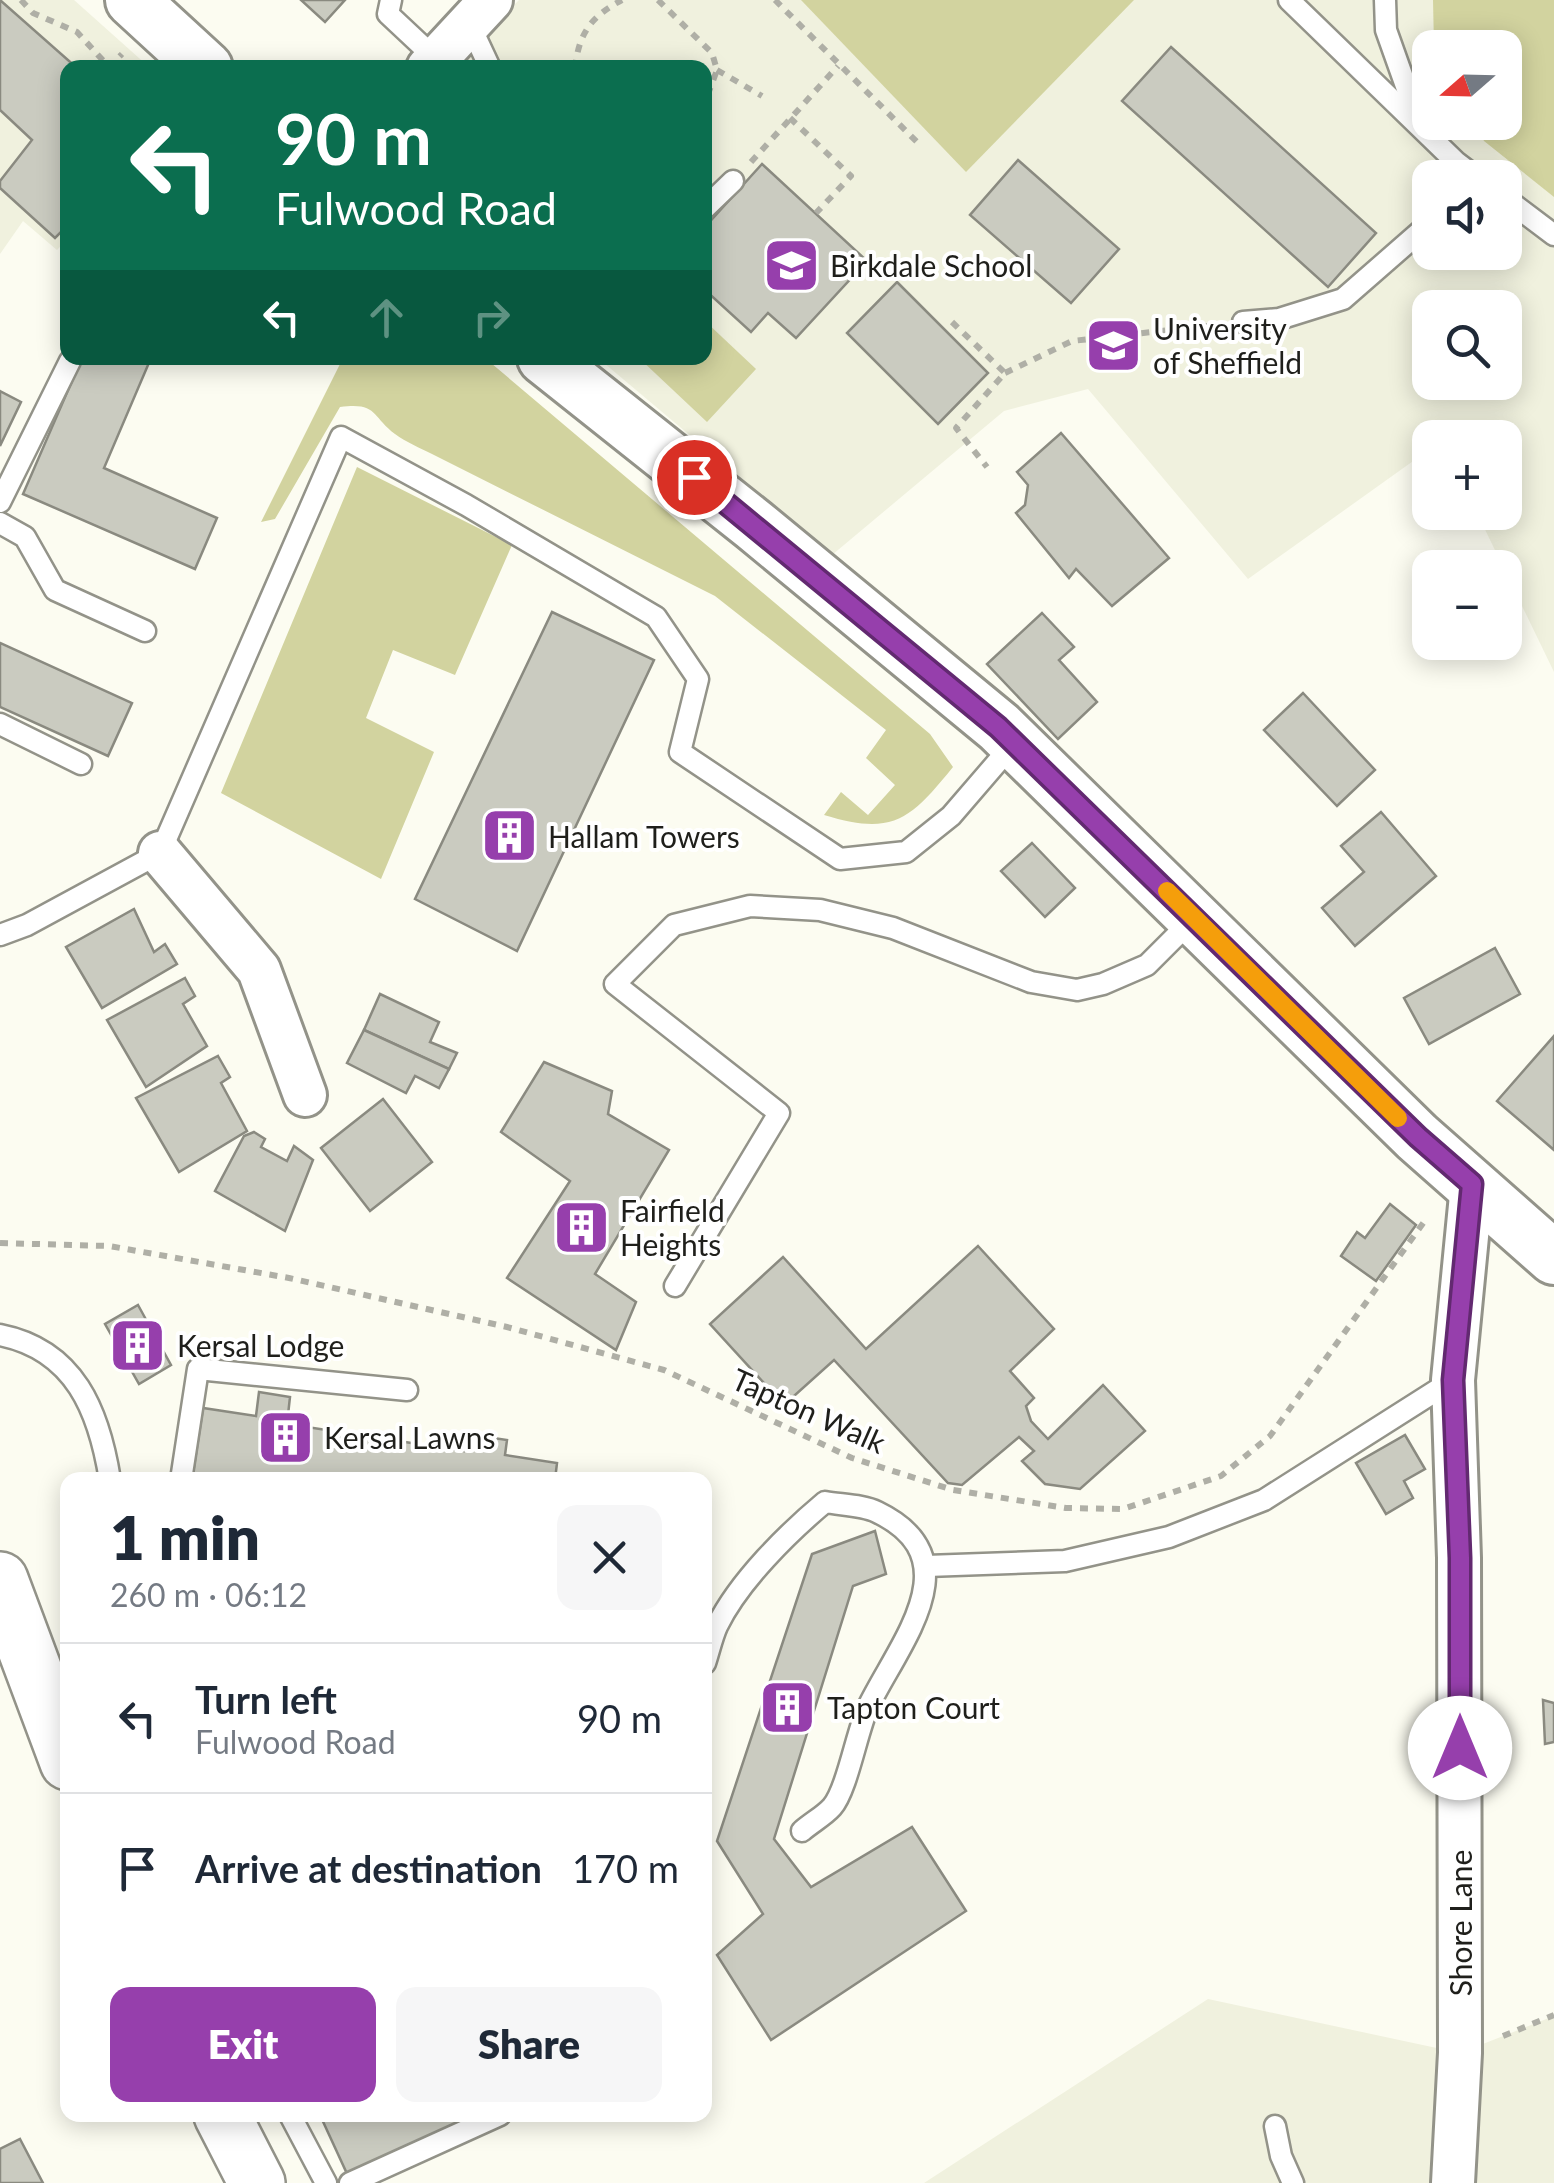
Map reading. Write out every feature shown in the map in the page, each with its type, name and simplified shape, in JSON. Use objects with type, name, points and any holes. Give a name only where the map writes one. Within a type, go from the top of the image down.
[{"type":"main road","points":[[4,1602],[60,1742]]},
{"type":"main road","points":[[226,2122],[257,2183]]},
{"type":"street","points":[[143,11],[197,60]]},
{"type":"street","points":[[435,60],[480,12]]},
{"type":"street","points":[[553,365],[754,525],[1014,743],[1418,1137],[1554,1258]]},
{"type":"street","points":[[160,853],[259,970],[305,1095]]},
{"type":"street","name":"Shore Lane","points":[[1454,2183],[1460,2053],[1460,1558],[1453,1380],[1472,1184]]},
{"type":"lane","points":[[390,0],[388,14],[429,60]]},
{"type":"lane","points":[[1288,0],[1412,119]]},
{"type":"lane","points":[[1384,0],[1386,30],[1412,104]]},
{"type":"lane","points":[[480,12],[489,60]]},
{"type":"lane","points":[[1433,140],[1454,160]]},
{"type":"lane","points":[[712,201],[733,181]]},
{"type":"lane","points":[[1522,211],[1554,235]]},
{"type":"lane","points":[[1243,322],[1279,319],[1343,299],[1412,239]]},
{"type":"lane","points":[[0,502],[68,365]]},
{"type":"lane","points":[[0,935],[27,925],[160,853],[341,438],[466,505],[656,617],[698,679],[680,752],[840,859],[906,852],[951,816],[1014,743]]},
{"type":"lane","points":[[0,524],[26,537],[55,590],[145,630]]},
{"type":"lane","points":[[0,724],[81,764]]},
{"type":"lane","points":[[675,1286],[778,1113],[615,984],[674,925],[750,906],[820,910],[893,928],[1031,982],[1077,990],[1103,984],[1147,964],[1194,918]]},
{"type":"lane","points":[[0,1335],[29,1340],[73,1374],[103,1437],[109,1472]]},
{"type":"lane","points":[[183,1472],[198,1370],[407,1390]]},
{"type":"lane","points":[[927,1566],[1065,1560],[1169,1537],[1264,1500],[1453,1380]]},
{"type":"lane","points":[[712,1641],[717,1625],[744,1587],[794,1527],[825,1502],[876,1512],[913,1538],[927,1566],[926,1584],[913,1623],[867,1710],[834,1805],[802,1831]]},
{"type":"lane","points":[[294,2122],[326,2183]]},
{"type":"lane","points":[[350,2183],[485,2122]]},
{"type":"lane","points":[[1275,2126],[1292,2183]]},
{"type":"path","points":[[21,0],[32,12],[77,32],[103,60]]},
{"type":"path","points":[[577,60],[594,15],[622,0]]},
{"type":"path","points":[[658,0],[712,53],[717,70],[712,83]]},
{"type":"path","points":[[776,0],[922,147]]},
{"type":"path","points":[[113,60],[143,11]]},
{"type":"path","points":[[733,181],[838,66]]},
{"type":"path","points":[[717,70],[762,96]]},
{"type":"path","points":[[790,118],[850,176],[816,213]]},
{"type":"path","points":[[952,322],[1005,374]]},
{"type":"path","points":[[987,467],[956,428],[1005,374],[1072,340],[1243,322]]},
{"type":"path","name":"Tapton Walk","points":[[0,1243],[109,1246],[289,1278],[506,1327],[664,1370],[852,1458],[953,1490],[1066,1508],[1123,1509],[1221,1476],[1270,1436],[1427,1218],[1472,1184]]},
{"type":"path","points":[[1460,2053],[1554,2015]]},
{"type":"shaded area","points":[[0,0],[74,0],[141,60],[60,60],[60,247],[57,250],[23,221],[0,254]]},
{"type":"shaded area","name":"University of Sheffield","points":[[519,0],[1554,0],[1554,672],[1522,606],[1522,550],[1495,550],[1485,530],[1522,530],[1522,420],[1412,420],[1412,462],[1248,579],[1088,389],[1004,411],[832,555],[606,365],[712,365],[712,60],[461,60]]},
{"type":"shaded area","points":[[1208,1999],[1460,2053],[1554,2016],[1554,2183],[924,2183]]},
{"type":"green space","points":[[801,0],[1134,0],[966,172]]},
{"type":"green space","points":[[1433,0],[1554,0],[1554,197],[1522,171],[1522,160],[1508,160],[1483,140],[1522,140],[1522,30],[1434,30]]},
{"type":"green space","points":[[712,328],[756,369],[707,422],[646,365],[712,365]]},
{"type":"green space","points":[[340,365],[493,365],[930,734],[953,767],[924,800],[898,819],[867,824],[824,815],[841,792],[868,815],[895,785],[866,758],[886,730],[715,596],[408,442],[368,409],[340,407],[275,519],[261,522]]},
{"type":"green space","points":[[357,467],[512,545],[455,675],[393,650],[366,718],[434,752],[381,879],[221,793]]},
{"type":"building","points":[[0,0],[68,60],[60,60],[60,233],[55,238],[0,188],[0,181],[32,140],[0,110]]},
{"type":"building","points":[[301,0],[345,0],[325,22]]},
{"type":"building","points":[[1171,47],[1376,233],[1328,287],[1122,101]]},
{"type":"building","points":[[1018,160],[1119,249],[1071,303],[970,215]]},
{"type":"building","points":[[762,164],[867,261],[796,338],[768,313],[751,332],[712,296],[712,219]]},
{"type":"building","points":[[897,282],[988,373],[938,424],[847,333]]},
{"type":"building","points":[[79,365],[148,365],[104,468],[217,518],[195,569],[23,494]]},
{"type":"building","points":[[0,391],[21,402],[0,446]]},
{"type":"building","points":[[1061,433],[1169,558],[1112,606],[1076,569],[1069,578],[1016,513],[1025,505],[1028,485],[1017,472]]},
{"type":"building","name":"Hallam Towers","points":[[552,612],[654,660],[517,951],[415,899]]},
{"type":"building","points":[[1042,613],[1074,647],[1059,660],[1097,702],[1058,739],[987,664]]},
{"type":"building","points":[[0,643],[132,703],[108,756],[0,707]]},
{"type":"building","points":[[1303,693],[1375,770],[1337,806],[1264,730]]},
{"type":"building","points":[[1381,812],[1436,876],[1355,946],[1322,908],[1364,872],[1341,846]]},
{"type":"building","points":[[1032,843],[1075,888],[1045,917],[1001,871]]},
{"type":"building","points":[[134,909],[154,952],[165,944],[177,964],[102,1008],[66,947]]},
{"type":"building","points":[[1495,948],[1520,994],[1429,1044],[1404,998]]},
{"type":"building","points":[[185,978],[195,996],[183,1004],[207,1046],[146,1087],[107,1020]]},
{"type":"building","points":[[380,994],[439,1022],[430,1042],[457,1053],[449,1069],[364,1030]]},
{"type":"building","points":[[364,1030],[449,1069],[439,1088],[415,1076],[406,1093],[347,1063]]},
{"type":"building","points":[[1554,1036],[1554,1150],[1497,1101]]},
{"type":"building","points":[[218,1056],[230,1077],[221,1083],[247,1131],[179,1172],[136,1098]]},
{"type":"building","name":"Fairfield Heights","points":[[544,1062],[612,1091],[608,1114],[669,1150],[595,1274],[636,1302],[616,1350],[507,1278],[570,1181],[501,1132]]},
{"type":"building","points":[[383,1099],[432,1162],[370,1211],[321,1148]]},
{"type":"building","points":[[254,1132],[265,1139],[261,1147],[287,1161],[294,1146],[313,1160],[285,1231],[215,1191],[244,1136]]},
{"type":"building","points":[[1390,1204],[1416,1225],[1376,1281],[1341,1256],[1357,1232],[1365,1238]]},
{"type":"building","points":[[978,1246],[1054,1329],[1010,1371],[1034,1398],[1026,1406],[1031,1421],[1048,1439],[1103,1385],[1145,1431],[1080,1489],[1045,1484],[1022,1461],[1034,1451],[1019,1437],[962,1485],[948,1483],[834,1360],[784,1405],[710,1324],[783,1257],[866,1349]]},
{"type":"building","name":"Kersal Lodge","points":[[138,1305],[171,1365],[139,1384],[105,1324]]},
{"type":"building","name":"Kersal Lawns","points":[[259,1392],[290,1397],[287,1424],[464,1451],[467,1434],[507,1440],[505,1455],[557,1463],[556,1472],[193,1472],[203,1408],[256,1416]]},
{"type":"building","points":[[1405,1435],[1425,1469],[1404,1481],[1413,1498],[1386,1514],[1356,1463]]},
{"type":"building","name":"Tapton Court","points":[[875,1531],[886,1574],[853,1586],[774,1839],[811,1887],[912,1827],[966,1911],[771,2040],[717,1955],[763,1914],[717,1841],[812,1554]]},
{"type":"building","points":[[1543,1700],[1554,1703],[1554,1742],[1545,1744]]},
{"type":"building","points":[[323,2122],[473,2122],[349,2178]]},
{"type":"building","points":[[20,2139],[43,2183],[0,2183],[0,2149]]},
{"type":"slow traffic","points":[[1167,891],[1398,1118]]},
{"type":"place","name":"Birkdale School","points":[[791,265]]},
{"type":"place","name":"University of Sheffield","points":[[1114,345]]},
{"type":"place","name":"Hallam Towers","points":[[509,836]]},
{"type":"place","name":"Fairfield Heights","points":[[581,1227]]},
{"type":"place","name":"Kersal Lodge","points":[[138,1345]]},
{"type":"place","name":"Kersal Lawns","points":[[285,1437]]},
{"type":"place","name":"Tapton Court","points":[[788,1707]]},
{"type":"route","points":[[694,477],[998,727],[1418,1137],[1472,1184],[1453,1380],[1460,1558],[1460,1748]]}]
